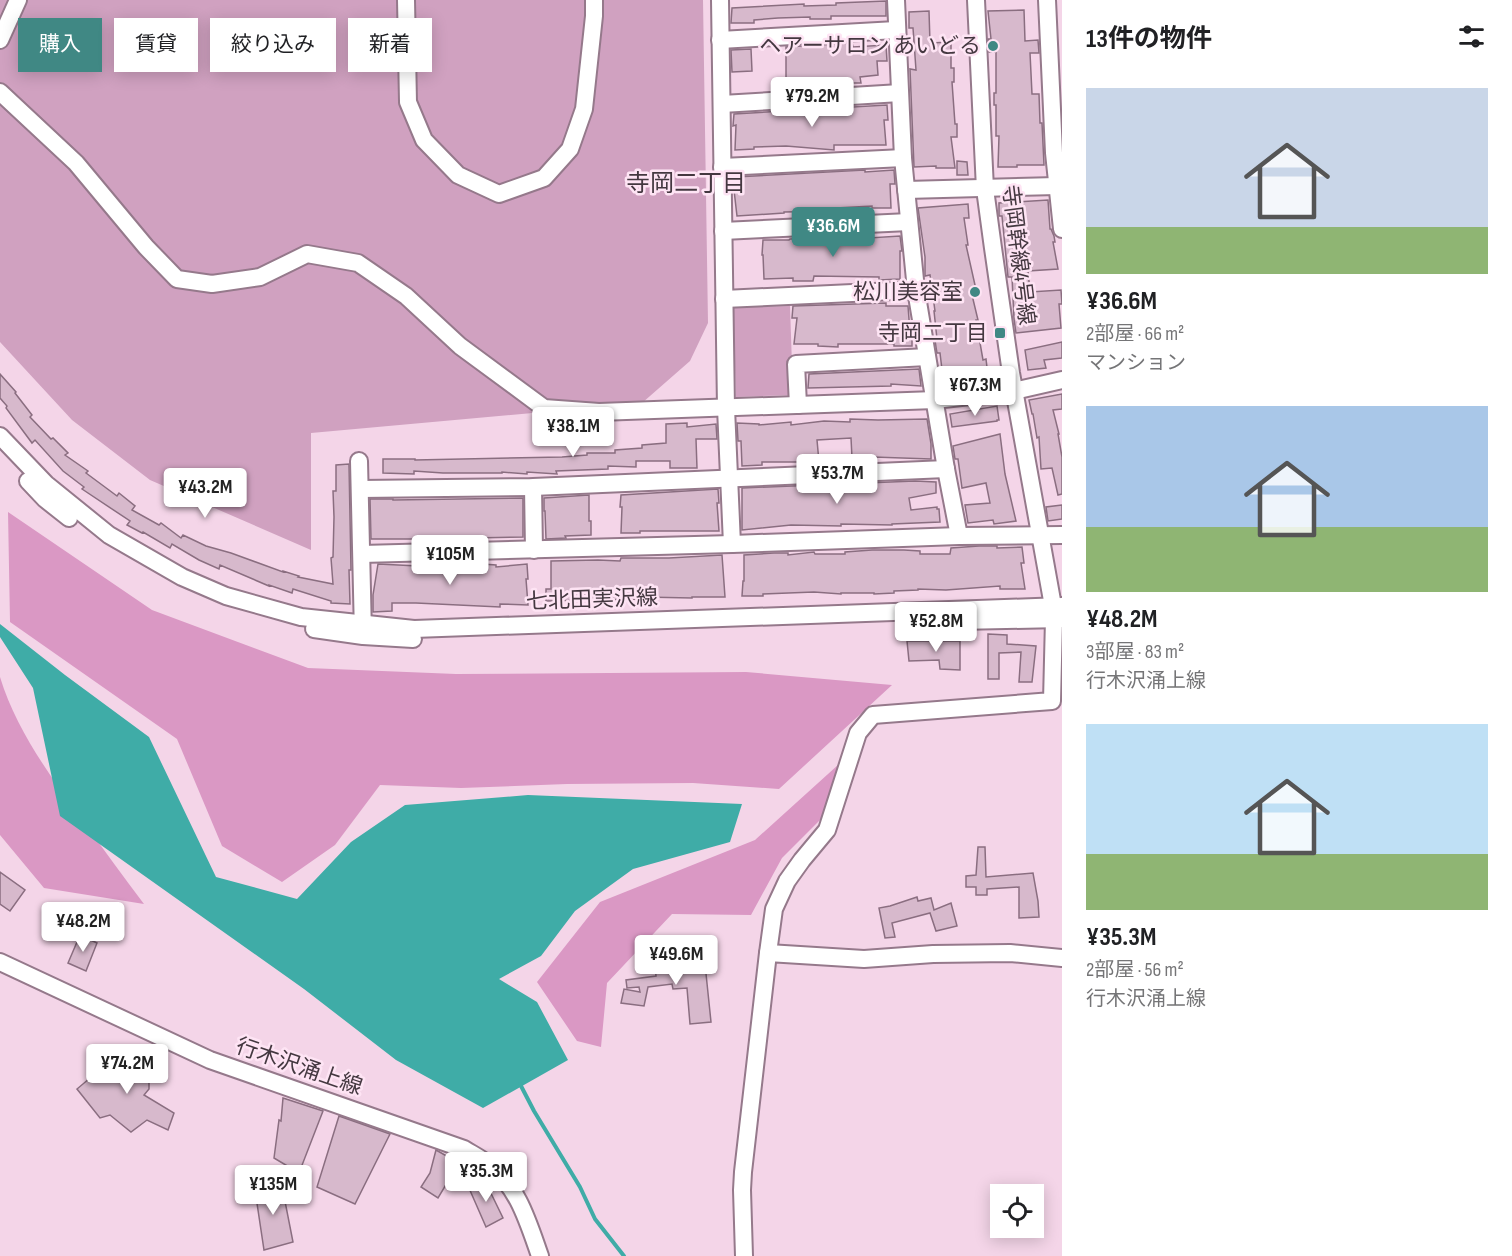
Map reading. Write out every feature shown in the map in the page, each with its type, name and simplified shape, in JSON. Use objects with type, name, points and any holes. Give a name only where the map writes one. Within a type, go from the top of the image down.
[{"type":"street","points":[[0,40],[18,0]]},
{"type":"street","points":[[406,0],[408,102],[424,140],[459,175],[498,194],[544,178],[570,149],[584,109],[594,0]]},
{"type":"street","points":[[720,0],[726,408],[732,544]]},
{"type":"street","points":[[896,0],[903,158],[916,290],[959,536]]},
{"type":"street","name":"寺岡幹線4号線","points":[[768,952],[774,909],[787,881],[827,830],[858,734],[873,715],[1052,700],[1058,613],[1014,391],[985,189],[976,0]]},
{"type":"street","points":[[1047,0],[1055,22],[1057,186],[1061,219]]},
{"type":"street","points":[[720,40],[896,30]]},
{"type":"street","points":[[0,92],[76,163],[146,247],[177,279],[212,284],[260,277],[307,254],[358,263],[406,296],[460,346],[544,408],[599,412],[935,400],[1014,391],[1062,380]]},
{"type":"street","points":[[722,104],[900,93]]},
{"type":"street","points":[[722,166],[903,158]]},
{"type":"street","points":[[906,190],[1057,186]]},
{"type":"street","points":[[723,231],[909,222]]},
{"type":"street","points":[[724,298],[916,290]]},
{"type":"street","points":[[798,405],[796,364],[927,357]]},
{"type":"street","points":[[0,436],[46,484],[77,511],[109,535],[182,577],[226,596],[300,617],[402,639],[1058,613]]},
{"type":"street","points":[[0,452],[45,499],[91,535],[151,573],[214,603],[287,624],[324,631],[363,630]]},
{"type":"street","points":[[360,461],[363,630]]},
{"type":"street","points":[[360,489],[533,487],[946,469]]},
{"type":"street","points":[[533,487],[534,550]]},
{"type":"street","points":[[362,554],[1062,535]]},
{"type":"street","points":[[744,1256],[743,1172],[768,952],[864,959],[933,954],[1010,953],[1062,958]]},
{"type":"street","name":"行木沢涌上線","points":[[0,962],[210,1060],[464,1149],[489,1164],[506,1181],[519,1201],[540,1256]]},
{"type":"shaded area","points":[[0,0],[703,0],[708,323],[690,361],[642,403],[311,433],[311,550],[150,480],[72,420],[0,342]]},
{"type":"shaded area","points":[[790,306],[793,395],[736,397],[733,307]]},
{"type":"shaded area","points":[[8,512],[152,610],[308,668],[456,674],[746,672],[892,685],[779,789],[693,783],[461,788],[380,785],[335,845],[282,882],[222,846],[177,739],[10,622]]},
{"type":"shaded area","points":[[0,624],[149,737],[216,877],[297,899],[351,842],[405,805],[528,795],[742,804],[730,842],[633,869],[575,911],[541,956],[499,979],[537,1002],[568,1060],[483,1108],[396,1060],[304,989],[60,816],[33,688],[0,637]]},
{"type":"shaded area","points":[[0,677],[15,716],[47,770],[144,904],[44,888],[0,835]]},
{"type":"shaded area","points":[[849,755],[827,813],[782,858],[751,915],[672,914],[607,983],[601,1047],[577,1041],[537,982],[600,902],[755,840]]},
{"type":"building","points":[[886,1],[886,16],[831,16],[831,19],[778,18],[754,20],[754,23],[731,23],[732,8]]},
{"type":"building","points":[[1024,10],[1025,41],[1038,40],[1039,53],[1030,53],[1032,94],[1039,94],[1044,165],[998,167],[999,136],[996,136],[996,105],[994,105],[996,52],[989,52],[988,39],[991,39],[988,11]]},
{"type":"building","points":[[929,11],[930,43],[951,42],[955,124],[957,124],[957,137],[951,137],[955,168],[914,167],[910,69],[916,70],[913,28],[909,28],[909,12]]},
{"type":"building","points":[[852,43],[853,47],[886,45],[887,61],[877,61],[878,75],[860,77],[861,83],[786,83],[786,47]]},
{"type":"building","points":[[751,49],[752,71],[732,72],[731,50]]},
{"type":"building","points":[[887,105],[888,120],[884,120],[886,145],[834,145],[834,150],[786,146],[735,150],[734,114]]},
{"type":"building","points":[[957,161],[967,162],[968,175],[957,175]]},
{"type":"building","points":[[865,170],[865,172],[894,170],[895,184],[890,184],[891,208],[872,208],[872,206],[837,208],[837,211],[737,216],[735,177]]},
{"type":"building","points":[[1048,200],[1050,229],[1054,236],[1058,269],[1028,271],[1030,292],[1061,290],[1062,304],[1059,304],[1061,328],[1016,333],[1012,277],[1008,277],[999,203]]},
{"type":"building","points":[[968,204],[969,218],[964,218],[968,245],[966,245],[977,294],[972,295],[983,360],[986,359],[988,376],[943,378],[940,353],[937,353],[935,340],[937,339],[935,311],[930,275],[925,276],[925,257],[918,208]]},
{"type":"building","points":[[869,236],[869,238],[900,236],[902,251],[900,251],[900,279],[814,276],[813,281],[793,281],[793,278],[764,279],[763,240]]},
{"type":"building","points":[[886,303],[886,306],[908,306],[912,346],[838,344],[838,347],[794,344],[797,318],[792,318],[793,306]]},
{"type":"building","points":[[1062,342],[1062,358],[1044,360],[1046,368],[1028,370],[1025,350]]},
{"type":"building","points":[[919,369],[921,386],[891,384],[891,386],[808,388],[809,374]]},
{"type":"building","points":[[0,374],[16,392],[32,415],[30,417],[68,453],[65,455],[117,496],[119,493],[135,506],[132,510],[159,525],[161,523],[181,538],[183,535],[206,546],[298,577],[333,584],[331,558],[333,557],[333,491],[336,491],[336,465],[349,464],[350,604],[331,603],[331,601],[293,589],[292,593],[269,586],[220,565],[219,569],[172,544],[170,548],[127,525],[130,521],[82,489],[84,487],[63,471],[35,440],[32,443],[0,398]]},
{"type":"building","points":[[1062,394],[1062,409],[1053,410],[1062,457],[1062,494],[1058,495],[1052,468],[1041,469],[1039,437],[1037,438],[1029,400]]},
{"type":"building","points":[[997,406],[999,420],[997,421],[952,427],[950,414]]},
{"type":"building","points":[[850,419],[927,419],[931,459],[852,458],[851,438],[817,440],[819,462],[762,462],[762,465],[742,466],[741,441],[738,441],[737,423],[759,425],[791,422],[791,425],[824,421],[850,422]]},
{"type":"building","points":[[687,423],[687,427],[716,424],[717,439],[696,439],[697,468],[670,468],[670,461],[636,461],[636,467],[608,466],[608,469],[556,471],[557,474],[414,471],[414,474],[383,473],[383,459],[562,457],[587,455],[587,453],[615,453],[615,450],[666,443],[666,424]]},
{"type":"building","points":[[1000,434],[1005,474],[1016,521],[994,524],[993,520],[968,523],[965,505],[990,503],[986,483],[962,488],[958,459],[955,459],[953,446]]},
{"type":"building","points":[[936,482],[936,493],[909,498],[911,510],[937,507],[940,522],[892,525],[791,525],[742,530],[742,488]]},
{"type":"building","points":[[718,489],[719,531],[621,533],[621,495]]},
{"type":"building","points":[[589,495],[591,535],[546,539],[544,498]]},
{"type":"building","points":[[523,498],[523,537],[447,536],[447,539],[371,539],[370,499]]},
{"type":"building","points":[[1062,505],[1062,519],[1048,521],[1046,507]]},
{"type":"building","points":[[1022,547],[1024,563],[1021,563],[1025,589],[1000,589],[1000,586],[946,590],[918,589],[874,594],[814,592],[742,596],[744,555],[788,553],[788,555],[814,552],[815,554],[845,554],[845,552],[872,550],[950,554],[951,548]]},
{"type":"building","points":[[722,555],[725,597],[643,597],[643,599],[546,601],[546,589],[551,589],[551,561],[620,561],[621,558]]},
{"type":"building","points":[[378,564],[453,567],[453,565],[482,564],[496,565],[496,567],[527,564],[528,605],[500,604],[500,607],[392,603],[392,611],[373,612]]},
{"type":"building","points":[[988,634],[1007,635],[1007,644],[1036,646],[1032,682],[1019,682],[1021,652],[999,653],[999,679],[988,679]]},
{"type":"building","points":[[907,641],[960,641],[960,670],[940,669],[939,660],[909,661]]},
{"type":"building","points":[[978,847],[985,847],[986,877],[1033,873],[1039,917],[1019,918],[1019,887],[987,889],[987,895],[976,895],[976,887],[966,887],[966,876],[976,875]]},
{"type":"building","points":[[0,872],[25,890],[10,911],[0,904]]},
{"type":"building","points":[[917,897],[918,901],[931,898],[934,910],[951,903],[957,926],[936,931],[930,913],[892,923],[895,937],[885,938],[879,908]]},
{"type":"building","points":[[80,935],[97,943],[86,971],[68,963]]},
{"type":"building","points":[[684,947],[686,962],[689,962],[689,966],[705,964],[711,1022],[690,1024],[687,988],[673,989],[672,984],[648,987],[644,1006],[621,1003],[624,989],[640,992],[639,987],[627,988],[626,980],[656,976],[655,965],[674,963],[672,948]]},
{"type":"building","points":[[146,1050],[159,1060],[149,1074],[149,1089],[144,1095],[174,1113],[168,1130],[147,1120],[131,1132],[110,1115],[100,1118],[77,1089],[103,1067],[111,1079]]},
{"type":"building","points":[[283,1098],[323,1111],[299,1173],[274,1158]]},
{"type":"building","points":[[339,1116],[390,1134],[355,1204],[317,1187]]},
{"type":"building","points":[[436,1150],[459,1163],[438,1198],[421,1187],[430,1173]]},
{"type":"building","points":[[484,1179],[503,1218],[486,1227],[469,1188]]},
{"type":"building","points":[[281,1181],[293,1242],[264,1250],[255,1190]]},
{"type":"waterway","points":[[520,1084],[580,1187],[595,1219],[624,1256]]},
{"type":"place","name":"ヘアーサロン あいどる","points":[[993,46]]},
{"type":"place","name":"松川美容室","points":[[975,292]]},
{"type":"place","name":"寺岡二丁目","points":[[1000,333]]},
{"type":"district","name":"寺岡二丁目","points":[[686,183]]}]
